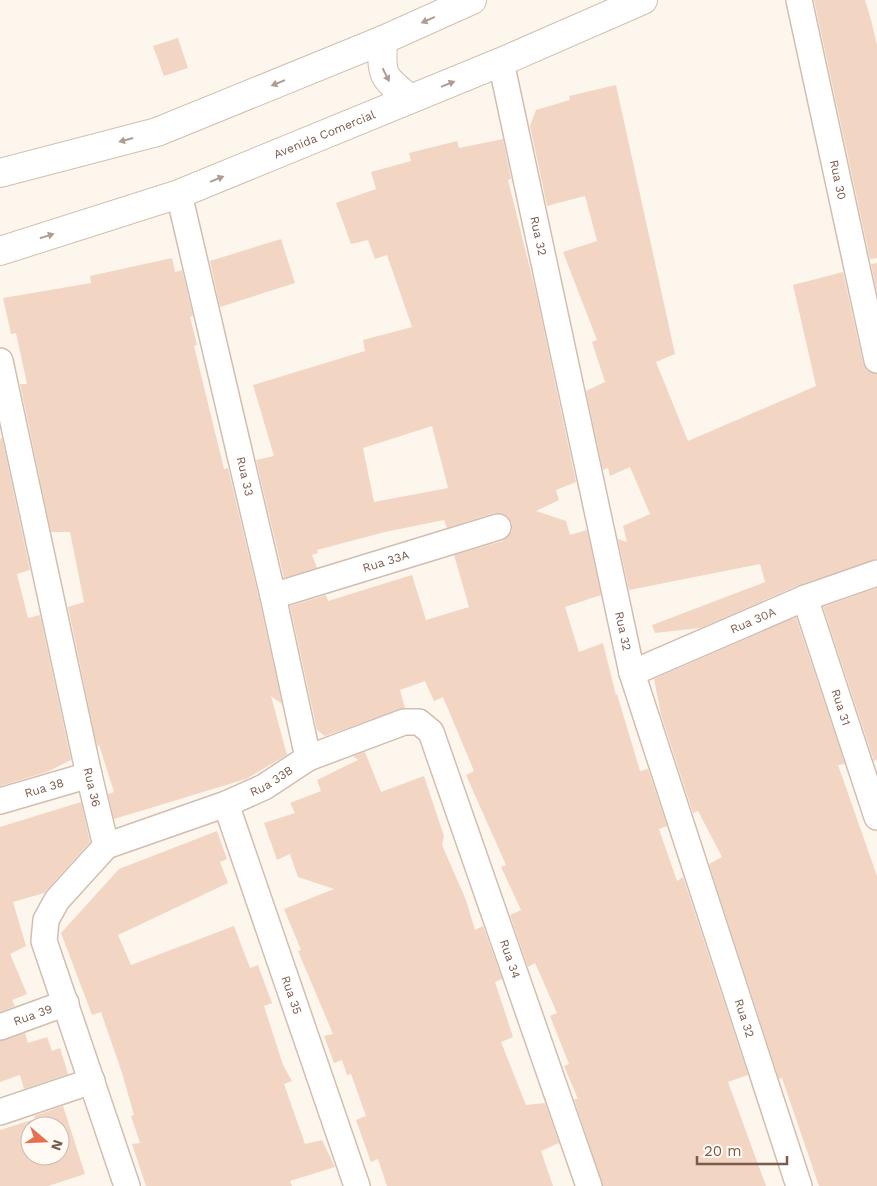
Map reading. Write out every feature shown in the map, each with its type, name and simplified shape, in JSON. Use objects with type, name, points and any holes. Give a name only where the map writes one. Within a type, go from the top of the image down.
[{"type":"street","points":[[0,173],[157,132],[383,40],[472,0]]},
{"type":"street","name":"Avenida Comercial","points":[[0,251],[180,194],[501,62],[609,8],[643,0]]},
{"type":"street","name":"Rua 30","points":[[799,0],[877,360]]},
{"type":"street","points":[[383,40],[382,68],[387,80],[410,99]]},
{"type":"street","name":"Rua 32","points":[[501,62],[632,673],[799,1186]]},
{"type":"street","name":"Rua 33","points":[[180,194],[273,596],[308,758]]},
{"type":"street","name":"Rua 36","points":[[0,361],[88,775],[106,846]]},
{"type":"street","name":"Rua 33A","points":[[273,596],[498,527]]},
{"type":"street","name":"Rua 30A","points":[[632,673],[805,598],[877,573]]},
{"type":"street","name":"Rua 31","points":[[805,598],[877,817]]},
{"type":"street","name":"Rua 33B","points":[[106,846],[226,804],[264,787],[308,758],[404,722],[419,722],[431,732]]},
{"type":"street","name":"Rua 34","points":[[431,732],[589,1186]]},
{"type":"street","name":"Rua 38","points":[[0,801],[88,775]]},
{"type":"street","name":"Rua 35","points":[[226,804],[357,1186]]},
{"type":"street","points":[[106,846],[57,900],[46,920],[44,941],[127,1186]]},
{"type":"street","name":"Rua 39","points":[[0,1027],[66,1002]]},
{"type":"street","points":[[0,1112],[92,1081]]},
{"type":"building","points":[[814,0],[865,0],[871,20],[877,45],[877,258],[870,259]]},
{"type":"building","points":[[178,38],[188,68],[164,76],[153,46]]},
{"type":"building","points":[[616,85],[675,354],[656,362],[688,441],[816,386],[793,285],[843,272],[863,363],[867,370],[877,374],[877,559],[799,585],[700,628],[655,633],[652,625],[765,582],[760,564],[629,590],[618,539],[627,542],[623,526],[650,514],[630,467],[610,476],[608,468],[603,470],[586,391],[605,382],[592,342],[597,340],[563,252],[597,241],[585,196],[547,206],[530,126],[536,110],[570,100],[569,96]]},
{"type":"building","points":[[503,139],[511,179],[508,180],[536,293],[576,482],[556,490],[559,500],[536,511],[566,521],[570,535],[587,530],[601,595],[565,607],[579,652],[603,643],[616,695],[640,771],[648,769],[667,826],[659,829],[677,881],[683,877],[748,1075],[728,1082],[766,1186],[603,1186],[574,1099],[578,1099],[564,1066],[569,1064],[550,1016],[557,1013],[535,963],[528,967],[510,915],[521,910],[501,867],[506,865],[466,775],[474,771],[443,697],[434,701],[425,681],[400,690],[405,708],[325,736],[317,730],[290,606],[326,595],[328,601],[412,575],[426,620],[469,607],[454,555],[503,541],[512,531],[512,523],[507,516],[494,513],[447,528],[444,520],[385,532],[317,550],[318,553],[312,555],[317,568],[284,578],[256,460],[274,456],[253,385],[365,351],[363,340],[412,327],[387,255],[375,259],[368,240],[351,244],[336,203],[376,189],[371,172],[411,161],[409,153],[457,141],[459,148]],"holes":[[[432,426],[448,488],[374,502],[363,448]]]},
{"type":"building","points":[[281,239],[295,283],[220,307],[210,261]]},
{"type":"building","points":[[172,258],[175,272],[182,270],[193,316],[190,317],[197,345],[194,346],[224,469],[228,468],[259,599],[282,704],[271,696],[287,755],[246,779],[114,819],[108,794],[114,792],[99,745],[97,746],[68,607],[84,602],[70,532],[51,532],[20,384],[27,384],[16,333],[11,334],[3,298],[91,283],[90,276]]},
{"type":"building","points":[[877,263],[877,292],[871,264]]},
{"type":"building","points":[[2,438],[30,570],[17,574],[28,618],[40,615],[71,760],[47,772],[0,786],[0,439]]},
{"type":"building","points":[[877,588],[877,760],[874,761],[823,607]]},
{"type":"building","points":[[796,617],[845,764],[838,765],[877,876],[877,1186],[819,1186],[782,1078],[779,1079],[709,864],[722,857],[698,811],[693,813],[661,715],[654,679]]},
{"type":"building","points":[[365,752],[381,792],[424,776],[444,836],[442,845],[466,900],[475,930],[483,926],[502,979],[495,982],[513,1037],[501,1042],[526,1105],[545,1103],[559,1143],[541,1151],[553,1186],[387,1186],[378,1159],[371,1162],[356,1120],[366,1116],[351,1074],[347,1075],[342,1060],[334,1063],[324,1036],[333,1034],[298,951],[301,950],[284,909],[334,889],[298,877],[290,854],[277,860],[264,823],[295,813],[290,803],[321,791],[317,780],[358,760],[353,756]]},
{"type":"building","points":[[81,802],[90,842],[44,893],[13,902],[26,946],[10,954],[27,994],[12,1000],[15,1006],[0,1012],[0,827]]},
{"type":"building","points":[[217,831],[227,859],[220,862],[228,883],[118,935],[131,965],[234,926],[250,968],[258,965],[272,1003],[264,1006],[283,1065],[292,1081],[284,1084],[305,1144],[322,1140],[335,1167],[290,1181],[292,1186],[146,1186],[132,1144],[140,1143],[131,1116],[134,1115],[122,1073],[101,1012],[92,1015],[61,933],[119,869]]},
{"type":"building","points":[[25,1033],[28,1043],[47,1037],[52,1051],[60,1048],[68,1074],[24,1089],[20,1075],[0,1082],[0,1041]]},
{"type":"building","points":[[63,1106],[66,1116],[34,1116]]},
{"type":"building","points":[[20,1124],[20,1166],[70,1166],[70,1128],[85,1174],[48,1186],[0,1186],[0,1130]]}]
